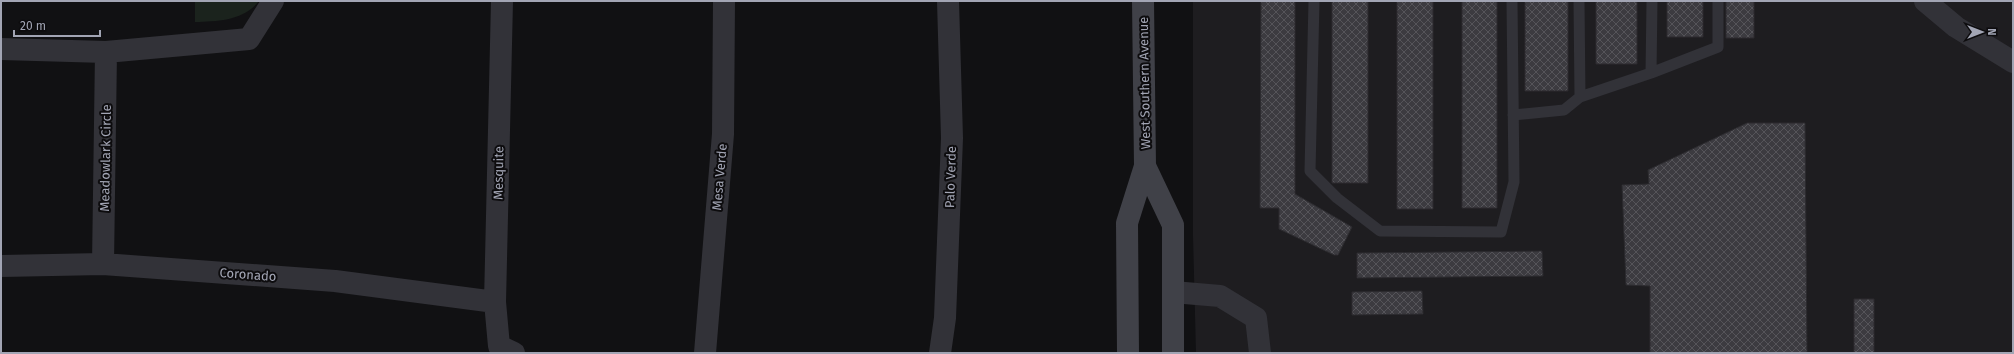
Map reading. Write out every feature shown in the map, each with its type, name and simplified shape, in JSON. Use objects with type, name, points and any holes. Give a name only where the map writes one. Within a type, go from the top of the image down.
[{"type":"main road","name":"West Southern Avenue","points":[[1128,353],[1127,223],[1145,166],[1143,1]]},
{"type":"main road","name":"West Southern Avenue","points":[[1145,166],[1173,225],[1173,353]]},
{"type":"street","points":[[1,49],[106,52],[249,39],[273,1]]},
{"type":"street","name":"Mesquite","points":[[502,1],[495,302],[506,349]]},
{"type":"street","name":"Mesa Verde","points":[[705,353],[722,134],[724,1]]},
{"type":"street","name":"Palo Verde","points":[[940,353],[944,318],[952,138],[948,1]]},
{"type":"street","points":[[1925,1],[1956,27],[2013,62]]},
{"type":"street","name":"Meadowlark Circle","points":[[103,264],[106,52]]},
{"type":"street","name":"Coronado","points":[[1,266],[103,264],[335,281],[495,302]]},
{"type":"street","points":[[1173,292],[1220,296],[1256,318],[1260,353]]},
{"type":"lane","points":[[1314,1],[1310,171],[1337,198],[1380,231],[1501,232],[1514,182],[1512,1]]},
{"type":"lane","points":[[1579,1],[1580,97]]},
{"type":"lane","points":[[1651,74],[1652,1]]},
{"type":"lane","points":[[1513,115],[1564,110],[1580,97],[1651,74],[1718,47],[1718,1]]},
{"type":"shaded area","points":[[195,1],[259,1],[253,8],[245,13],[230,19],[195,22]]},
{"type":"shaded area","points":[[1193,1],[2013,1],[2013,353],[1196,353],[1193,235]]},
{"type":"building","points":[[1261,1],[1295,1],[1295,194],[1352,227],[1338,255],[1334,255],[1279,229],[1279,208],[1260,208]]},
{"type":"building","points":[[1332,1],[1368,1],[1368,183],[1332,183]]},
{"type":"building","points":[[1397,1],[1433,1],[1433,209],[1397,209]]},
{"type":"building","points":[[1462,1],[1497,1],[1497,208],[1462,208]]},
{"type":"building","points":[[1525,1],[1568,1],[1568,91],[1525,91]]},
{"type":"building","points":[[1596,1],[1637,1],[1637,64],[1596,64]]},
{"type":"building","points":[[1667,1],[1703,1],[1703,37],[1667,37]]},
{"type":"building","points":[[1726,1],[1754,1],[1754,38],[1726,38]]},
{"type":"building","points":[[1747,123],[1805,123],[1807,353],[1650,353],[1650,286],[1626,285],[1622,185],[1649,184],[1648,170]]},
{"type":"building","points":[[1542,251],[1543,276],[1357,278],[1357,253]]},
{"type":"building","points":[[1422,291],[1423,314],[1352,315],[1352,292]]},
{"type":"building","points":[[1854,299],[1874,299],[1874,353],[1854,353]]}]
